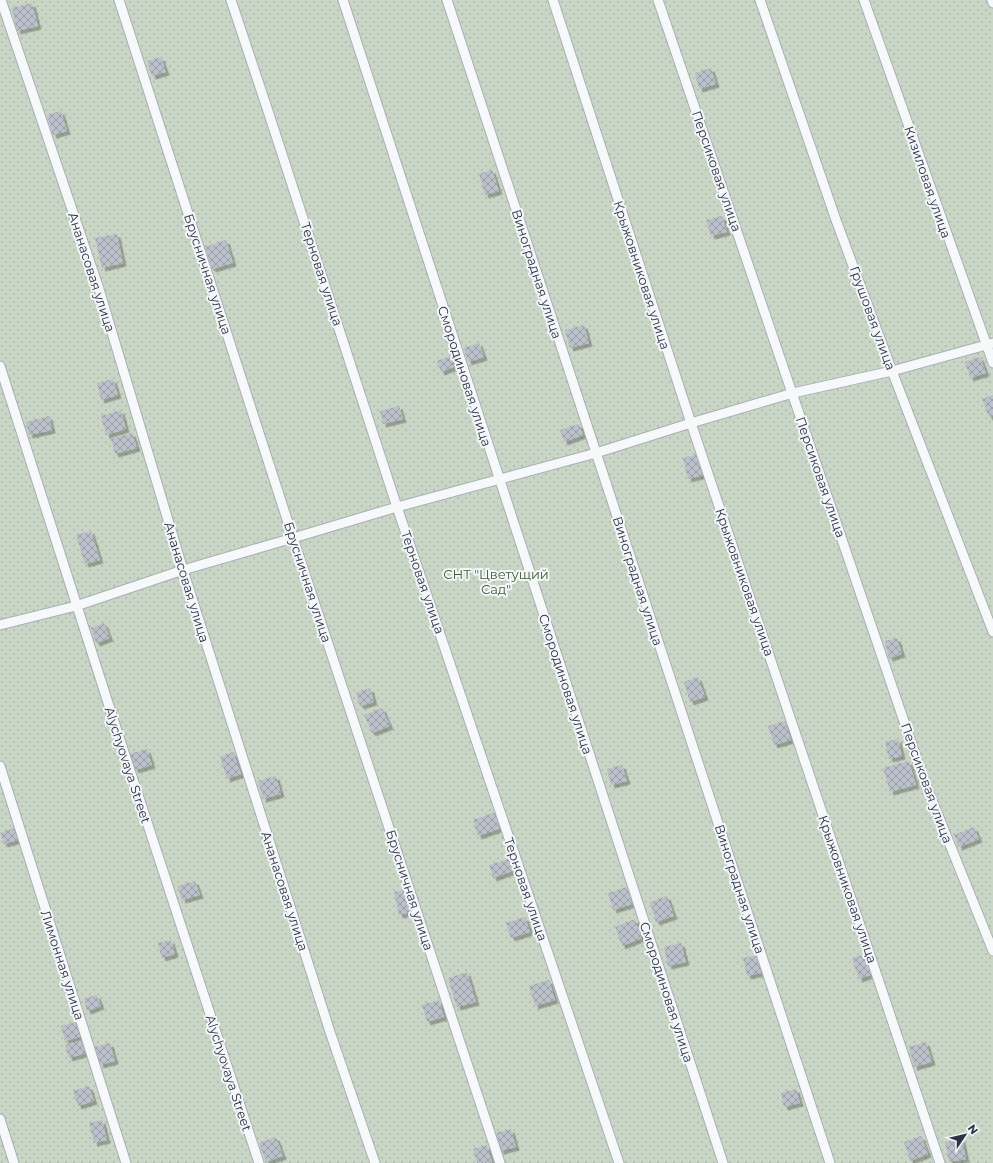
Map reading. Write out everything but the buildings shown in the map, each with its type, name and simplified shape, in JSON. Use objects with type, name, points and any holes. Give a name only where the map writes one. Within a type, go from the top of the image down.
[{"type":"street","name":"Ананасовая улица","points":[[1,0],[99,289],[183,570],[330,1032],[375,1163]]},
{"type":"street","name":"Брусничная улица","points":[[120,0],[293,538],[500,1163]]},
{"type":"street","name":"Терновая улица","points":[[231,0],[268,108],[397,507],[619,1163]]},
{"type":"street","name":"Смородиновая улица","points":[[343,0],[723,1163]]},
{"type":"street","name":"Виноградная улица","points":[[447,0],[830,1163]]},
{"type":"street","name":"Крыжовниковая улица","points":[[553,0],[691,423],[940,1163]]},
{"type":"street","name":"Персиковая улица","points":[[658,0],[793,393],[924,783],[993,951]]},
{"type":"street","name":"Грушовая улица","points":[[760,0],[836,220],[892,371],[993,632]]},
{"type":"street","name":"Кизиловая улица","points":[[864,0],[990,344],[993,363]]},
{"type":"street","points":[[0,625],[76,606],[183,570],[397,507],[596,454],[691,423],[793,393],[892,371],[990,344]]},
{"type":"street","name":"Alychyovaya Street","points":[[0,366],[76,606],[259,1163]]},
{"type":"street","name":"Лимонная улица","points":[[0,766],[126,1163]]},
{"type":"street","points":[[0,1119],[14,1163]]},
{"type":"green space","name":"СНТ \"Цветущий Сад\"","points":[[0,0],[993,0],[993,1163],[0,1163]]}]
